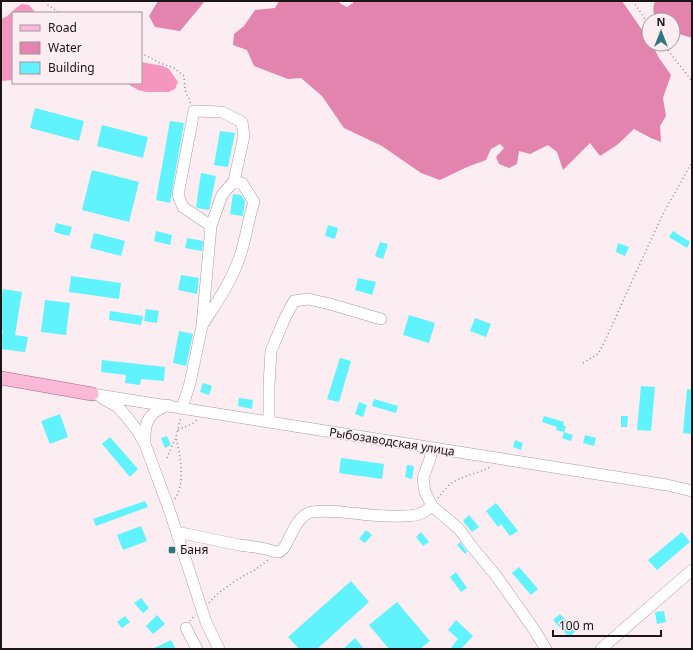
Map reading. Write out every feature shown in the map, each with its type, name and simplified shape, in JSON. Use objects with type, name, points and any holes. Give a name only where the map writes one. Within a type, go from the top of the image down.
[{"type":"main road","points":[[1,378],[92,394]]},
{"type":"street","points":[[182,408],[190,383],[202,326],[211,226],[222,195],[234,181],[244,136],[242,122],[222,112],[194,112],[178,195],[183,207],[211,226]]},
{"type":"street","points":[[202,326],[232,278],[240,257],[254,202],[242,184],[234,181]]},
{"type":"street","points":[[269,422],[271,351],[294,301],[308,299],[381,319]]},
{"type":"street","points":[[92,394],[107,400],[118,407],[137,430],[145,444],[169,509],[206,622],[216,644],[200,649]]},
{"type":"street","name":"Рыбозаводская улица","points":[[92,394],[500,458],[667,485],[692,491]]},
{"type":"street","points":[[145,444],[145,432],[153,413],[168,405]]},
{"type":"street","points":[[432,448],[430,459],[423,478],[425,492],[432,506],[459,529],[497,578],[533,628],[546,649]]},
{"type":"street","points":[[176,532],[277,552],[282,551],[300,518],[311,512],[334,511],[374,516],[400,516],[416,515],[432,506]]},
{"type":"street","points":[[600,649],[692,570]]},
{"type":"street","points":[[186,628],[196,649]]},
{"type":"path","points":[[46,1],[48,5],[58,12]]},
{"type":"path","points":[[633,1],[641,13]]},
{"type":"path","points":[[670,52],[692,81]]},
{"type":"path","points":[[142,54],[174,68],[184,76],[185,90],[194,112]]},
{"type":"path","points":[[583,364],[598,354],[604,343],[662,216],[692,162]]},
{"type":"path","points":[[167,458],[178,430],[182,408]]},
{"type":"path","points":[[178,430],[192,424],[210,412]]},
{"type":"path","points":[[172,494],[174,501],[180,487],[181,474],[176,436]]},
{"type":"path","points":[[432,506],[452,483],[471,474],[486,470],[493,466],[500,458]]},
{"type":"path","points":[[193,617],[232,583],[256,570],[277,552]]},
{"type":"shaded area","points":[[22,4],[29,5],[35,12],[12,12],[12,80],[1,81],[1,19]]},
{"type":"shaded area","points":[[142,62],[163,66],[169,69],[178,82],[175,89],[169,92],[146,92],[138,90],[128,84],[142,84]]},
{"type":"water","points":[[158,1],[205,1],[180,31],[155,27],[149,16]]},
{"type":"water","points":[[279,1],[338,1],[347,7],[353,3],[353,1],[622,1],[641,28],[641,52],[656,52],[671,75],[663,98],[666,116],[660,126],[661,142],[634,129],[617,145],[600,156],[590,143],[563,170],[557,152],[548,145],[530,154],[519,151],[517,164],[509,168],[499,164],[496,157],[504,148],[500,144],[491,149],[486,160],[440,180],[421,173],[382,146],[344,128],[322,96],[301,78],[288,79],[254,66],[247,50],[233,45],[234,34],[244,26],[255,10],[275,8]]},
{"type":"water","points":[[655,1],[692,1],[692,38],[681,35],[681,12],[653,12]]},
{"type":"building","points":[[35,108],[84,121],[79,141],[30,128]]},
{"type":"building","points":[[170,121],[184,123],[170,203],[156,200]]},
{"type":"building","points":[[102,125],[148,137],[143,158],[97,146]]},
{"type":"building","points":[[220,131],[235,133],[228,167],[214,165]]},
{"type":"building","points":[[92,170],[139,182],[129,222],[82,210]]},
{"type":"building","points":[[201,173],[216,176],[209,210],[196,207]]},
{"type":"building","points":[[233,194],[241,195],[245,201],[243,216],[230,214]]},
{"type":"building","points":[[56,223],[72,227],[69,236],[54,232]]},
{"type":"building","points":[[328,225],[338,228],[335,239],[325,236]]},
{"type":"building","points":[[156,231],[172,235],[170,245],[154,241]]},
{"type":"building","points":[[673,231],[690,242],[687,248],[669,237]]},
{"type":"building","points":[[94,233],[125,241],[121,256],[90,248]]},
{"type":"building","points":[[187,238],[203,241],[202,251],[185,248]]},
{"type":"building","points":[[380,242],[388,244],[383,259],[375,256]]},
{"type":"building","points":[[618,243],[629,247],[625,256],[616,252]]},
{"type":"building","points":[[181,275],[199,278],[197,294],[178,290]]},
{"type":"building","points":[[71,276],[121,283],[119,299],[69,292]]},
{"type":"building","points":[[358,278],[376,282],[372,295],[355,290]]},
{"type":"building","points":[[3,289],[22,292],[15,335],[28,337],[25,352],[1,349],[3,330],[1,329],[1,302]]},
{"type":"building","points":[[45,300],[70,303],[66,335],[41,332]]},
{"type":"building","points":[[146,309],[159,311],[157,323],[144,321]]},
{"type":"building","points":[[110,311],[143,316],[141,325],[109,320]]},
{"type":"building","points":[[409,315],[435,323],[429,343],[403,335]]},
{"type":"building","points":[[475,318],[491,324],[486,337],[470,331]]},
{"type":"building","points":[[179,331],[193,334],[186,366],[173,363]]},
{"type":"building","points":[[340,358],[351,361],[339,402],[327,399]]},
{"type":"building","points":[[102,360],[165,367],[164,381],[141,379],[140,385],[125,383],[126,375],[101,372]]},
{"type":"building","points":[[203,383],[212,386],[209,395],[200,392]]},
{"type":"building","points":[[641,386],[655,387],[651,431],[637,430]]},
{"type":"building","points":[[687,389],[692,390],[692,434],[683,433]]},
{"type":"building","points":[[239,398],[253,400],[252,409],[238,406]]},
{"type":"building","points":[[374,399],[398,406],[396,413],[372,406]]},
{"type":"building","points":[[359,402],[367,405],[363,417],[355,414]]},
{"type":"building","points":[[60,414],[68,437],[50,444],[41,421]]},
{"type":"building","points":[[544,416],[564,422],[563,425],[566,427],[564,432],[556,430],[557,427],[542,422]]},
{"type":"building","points":[[621,416],[628,416],[627,427],[621,427]]},
{"type":"building","points":[[564,432],[573,435],[571,441],[562,438]]},
{"type":"building","points":[[585,435],[596,438],[594,446],[583,443]]},
{"type":"building","points":[[167,436],[171,445],[165,448],[161,438]]},
{"type":"building","points":[[110,437],[138,469],[130,477],[102,444]]},
{"type":"building","points":[[515,440],[523,443],[521,450],[513,447]]},
{"type":"building","points":[[341,458],[384,464],[382,479],[339,473]]},
{"type":"building","points":[[407,465],[414,466],[412,479],[405,477]]},
{"type":"building","points":[[145,501],[148,507],[96,526],[93,519]]},
{"type":"building","points":[[496,503],[518,531],[510,536],[501,524],[498,527],[486,511]]},
{"type":"building","points":[[469,515],[479,527],[472,532],[463,521]]},
{"type":"building","points":[[141,526],[147,541],[123,550],[117,535]]},
{"type":"building","points":[[366,530],[372,535],[365,543],[359,539]]},
{"type":"building","points":[[421,532],[429,542],[423,546],[416,537]]},
{"type":"building","points":[[682,532],[690,542],[657,570],[648,560]]},
{"type":"building","points":[[460,542],[467,552],[465,554],[457,545]]},
{"type":"building","points":[[519,567],[538,589],[531,595],[512,573]]},
{"type":"building","points":[[456,572],[467,588],[461,592],[450,577]]},
{"type":"building","points":[[351,581],[369,602],[317,649],[299,649],[288,637]]},
{"type":"building","points":[[141,598],[149,608],[143,613],[134,603]]},
{"type":"building","points":[[397,602],[430,641],[420,649],[389,649],[369,625]]},
{"type":"building","points":[[664,611],[666,622],[657,624],[655,612]]},
{"type":"building","points":[[560,614],[576,631],[569,637],[553,620]]},
{"type":"building","points":[[157,615],[165,624],[153,634],[146,626]]},
{"type":"building","points":[[125,616],[130,622],[122,628],[117,622]]},
{"type":"building","points":[[456,620],[473,636],[461,649],[450,649],[458,639],[448,630]]},
{"type":"building","points":[[355,638],[364,649],[343,649]]},
{"type":"building","points":[[171,640],[176,649],[152,649]]},
{"type":"place","name":"Баня","points":[[172,550]]}]
